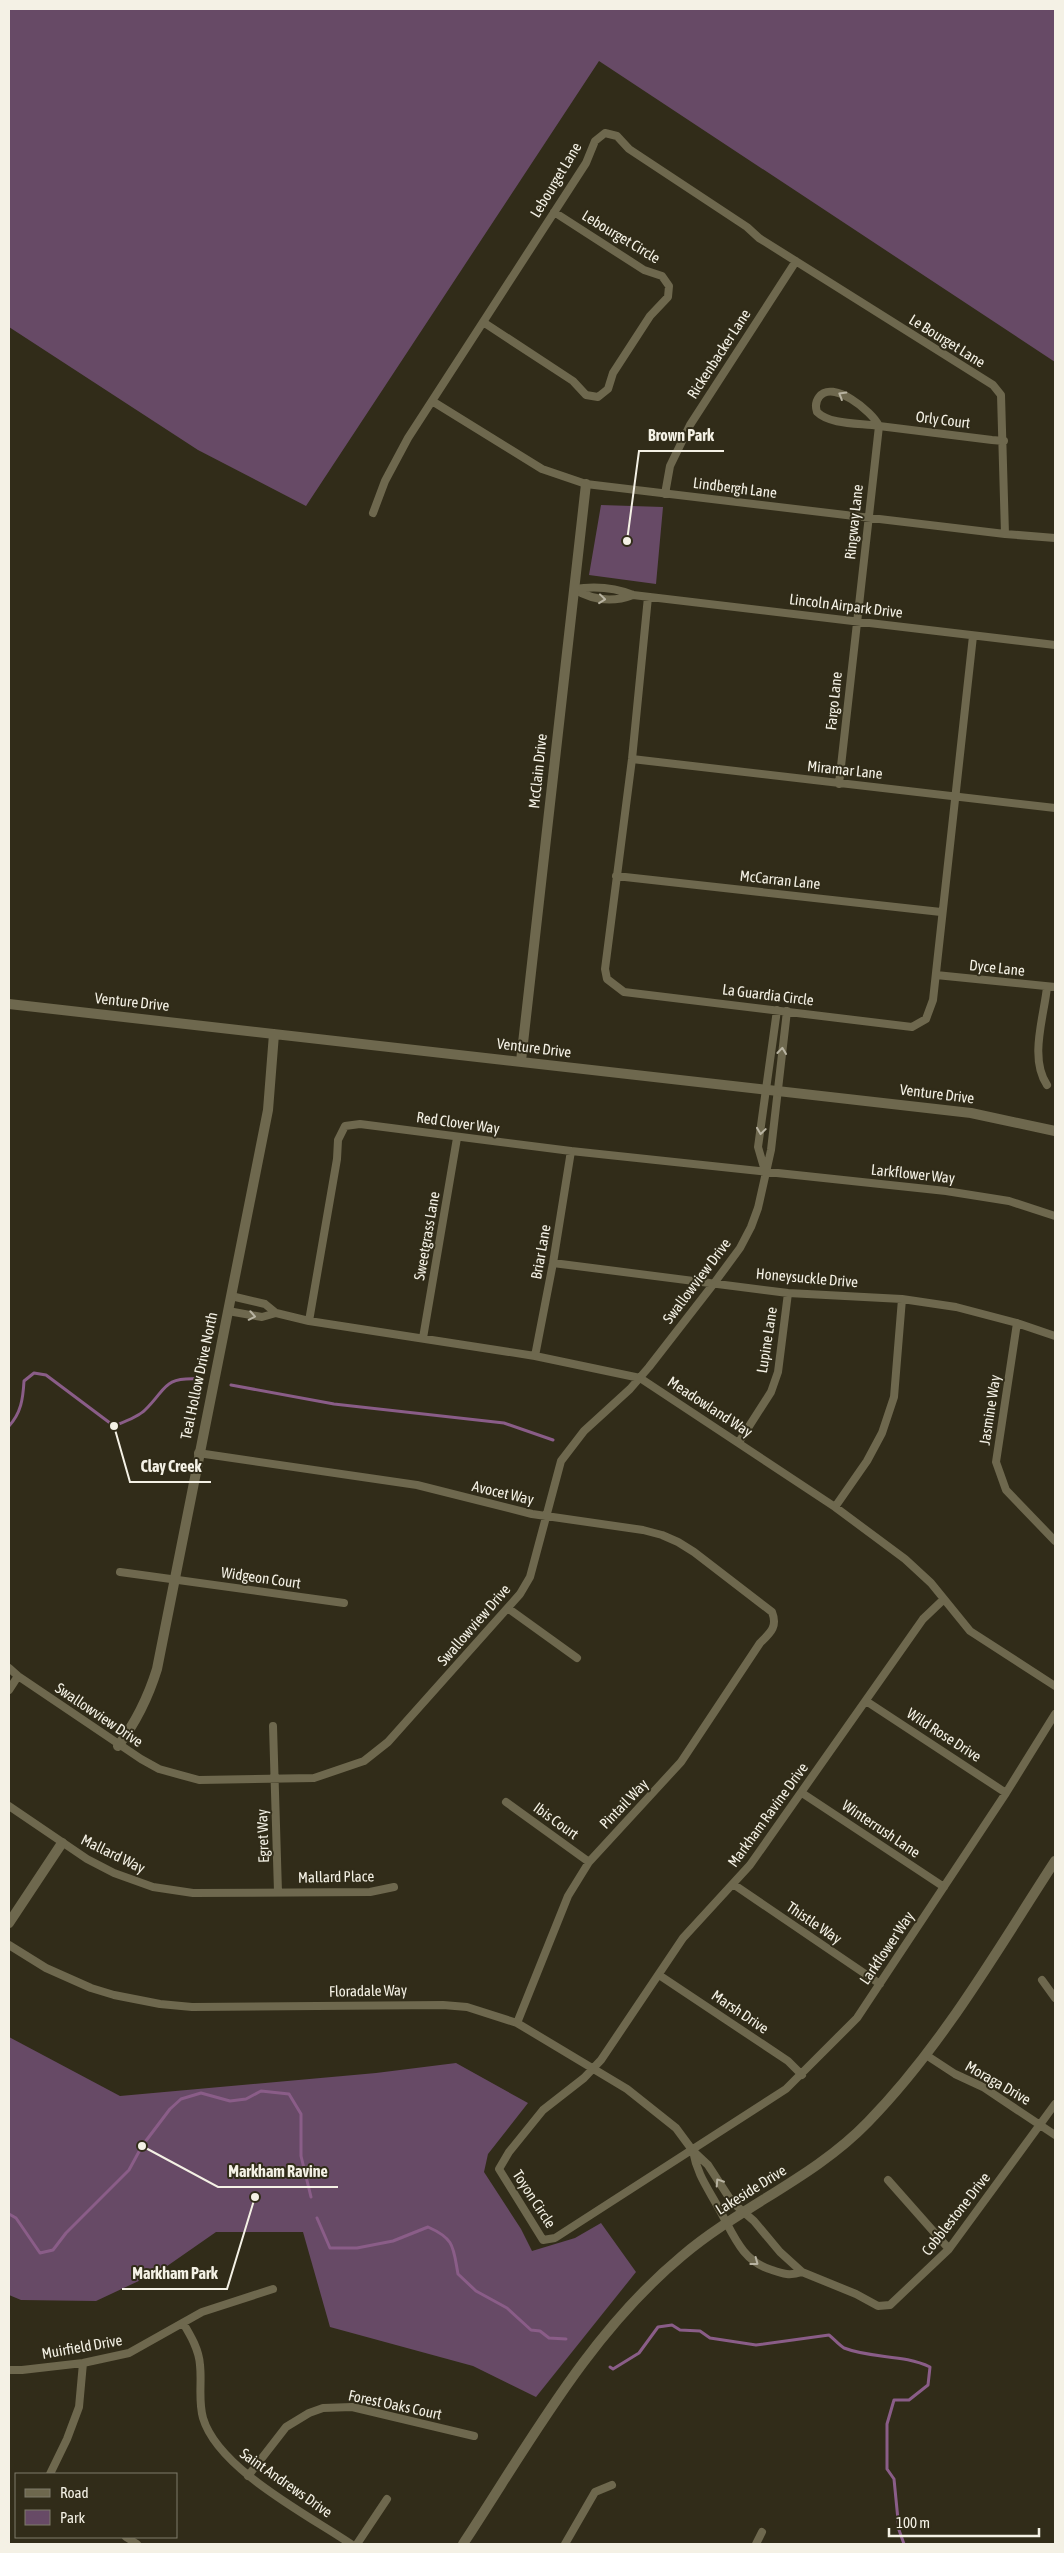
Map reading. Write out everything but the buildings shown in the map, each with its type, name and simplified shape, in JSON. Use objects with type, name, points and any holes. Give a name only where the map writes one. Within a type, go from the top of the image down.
[{"type":"street","name":"Lebourget Lane","points":[[373,513],[395,459],[586,163],[595,141],[605,133],[617,136],[629,149],[747,226],[758,238]]},
{"type":"street","name":"Lebourget Circle","points":[[483,322],[573,381],[586,395],[598,397],[608,389],[613,373],[650,316],[668,297],[669,286],[662,276],[644,270],[554,212]]},
{"type":"street","name":"Le Bourget Lane","points":[[758,238],[993,385],[1001,395],[1004,441],[1005,534]]},
{"type":"street","name":"Rickenbacker Lane","points":[[665,494],[670,466],[690,425],[796,261]]},
{"type":"street","name":"Orly Court","points":[[879,426],[868,412],[838,392],[831,390],[824,392],[818,398],[815,407],[821,416],[879,426],[1004,441]]},
{"type":"street","name":"Lindbergh Lane","points":[[432,401],[542,469],[586,484],[1005,534],[1055,538]]},
{"type":"street","name":"Ringway Lane","points":[[857,621],[879,426]]},
{"type":"street","name":"McClain Drive","points":[[521,1061],[586,484]]},
{"type":"street","name":"Lincoln Airpark Drive","points":[[574,589],[588,586],[620,590],[632,595],[648,597],[1055,644]]},
{"type":"street","name":"La Guardia Circle","points":[[648,597],[632,759],[605,969],[607,979],[624,992],[912,1027],[920,1024],[930,1012],[936,976],[941,912],[973,636]]},
{"type":"street","name":"Fargo Lane","points":[[839,784],[857,621]]},
{"type":"street","name":"Miramar Lane","points":[[632,759],[1055,808]]},
{"type":"street","name":"McCarran Lane","points":[[616,876],[941,912]]},
{"type":"street","name":"Dyce Lane","points":[[936,976],[1055,988]]},
{"type":"street","points":[[1047,987],[1038,1058],[1040,1070],[1047,1085]]},
{"type":"street","name":"Venture Drive","points":[[9,1004],[971,1113],[1055,1131]]},
{"type":"street","name":"Swallowview Drive","points":[[765,1171],[758,1147],[777,1010]]},
{"type":"street","name":"Swallowview Drive","points":[[9,1668],[118,1746],[159,1769],[178,1775],[219,1781],[314,1778],[364,1761],[388,1742],[509,1609],[530,1577],[561,1461],[567,1452],[584,1431],[640,1378],[716,1282],[740,1248],[758,1208],[765,1171],[772,1150],[787,1011]]},
{"type":"street","name":"Teal Hollow Drive North","points":[[118,1746],[140,1714],[149,1695],[157,1669],[198,1453],[268,1110],[274,1034]]},
{"type":"street","name":"Red Clover Way","points":[[309,1320],[337,1159],[338,1140],[345,1126],[360,1124],[457,1138],[765,1171]]},
{"type":"street","name":"Sweetgrass Lane","points":[[423,1338],[457,1138]]},
{"type":"street","name":"Briar Lane","points":[[535,1356],[553,1263],[571,1151]]},
{"type":"street","name":"Larkflower Way","points":[[765,1171],[946,1191],[1009,1201],[1055,1216]]},
{"type":"street","name":"Honeysuckle Drive","points":[[553,1263],[716,1282],[788,1293],[902,1299],[956,1307],[1017,1323],[1055,1336]]},
{"type":"street","name":"Lupine Lane","points":[[739,1442],[771,1392],[778,1372],[788,1293]]},
{"type":"street","name":"Meadowland Way","points":[[231,1296],[265,1304],[276,1313],[309,1320],[535,1356],[640,1378],[835,1507],[905,1559],[931,1583],[970,1631],[1055,1686]]},
{"type":"street","points":[[835,1507],[878,1440],[894,1397],[902,1299]]},
{"type":"street","name":"Meadowland Way","points":[[228,1311],[262,1317],[276,1313]]},
{"type":"street","name":"Jasmine Way","points":[[1017,1323],[996,1462],[1006,1490],[1055,1541]]},
{"type":"street","name":"Avocet Way","points":[[198,1453],[417,1485],[480,1503],[546,1517],[643,1530],[678,1542],[772,1612],[775,1619]]},
{"type":"street","name":"Widgeon Court","points":[[120,1572],[344,1603]]},
{"type":"street","name":"Markham Ravine Drive","points":[[593,2069],[693,1926],[750,1865],[802,1794],[923,1619],[944,1599]]},
{"type":"street","points":[[509,1609],[577,1658]]},
{"type":"street","name":"Pintail Way","points":[[517,2023],[568,1896],[589,1862],[681,1762],[760,1643],[773,1630],[775,1619]]},
{"type":"street","points":[[9,1690],[18,1676]]},
{"type":"street","name":"Wild Rose Drive","points":[[866,1701],[1006,1793]]},
{"type":"street","name":"Larkflower Way","points":[[693,2151],[786,2089],[857,2018],[1006,1793],[1055,1714]]},
{"type":"street","name":"Egret Way","points":[[273,1726],[278,1892]]},
{"type":"street","name":"Winterrush Lane","points":[[802,1794],[944,1887]]},
{"type":"street","name":"Ibis Court","points":[[506,1802],[589,1862]]},
{"type":"street","name":"Mallard Way","points":[[9,1806],[62,1843],[114,1873],[154,1887],[193,1893],[278,1892]]},
{"type":"street","points":[[9,1923],[62,1843]]},
{"type":"street","name":"Lakeside Drive","points":[[463,2544],[570,2381],[618,2318],[681,2256],[727,2223],[803,2176],[845,2143],[892,2096],[926,2055],[1055,1861]]},
{"type":"street","name":"Thistle Way","points":[[733,1884],[880,1984]]},
{"type":"street","name":"Mallard Place","points":[[278,1892],[370,1892],[394,1887]]},
{"type":"street","name":"Floradale Way","points":[[9,1945],[68,1979],[106,1993],[138,2000],[192,2007],[443,2005],[467,2007],[517,2023],[627,2089],[676,2128],[693,2151],[708,2164],[732,2202],[743,2213]]},
{"type":"street","name":"Marsh Drive","points":[[659,1974],[788,2061],[802,2075]]},
{"type":"street","points":[[1042,1980],[1055,1998]]},
{"type":"street","name":"Moraga Drive","points":[[926,2055],[955,2074],[983,2087],[1055,2135]]},
{"type":"street","name":"Toyon Circle","points":[[593,2069],[543,2110],[499,2169],[543,2240],[555,2238],[693,2151]]},
{"type":"street","name":"Cobblestone Drive","points":[[743,2213],[754,2221],[780,2252],[802,2272],[856,2294],[878,2306],[890,2305],[949,2250],[1041,2126],[1055,2104]]},
{"type":"street","name":"Floradale Way","points":[[693,2151],[697,2171],[727,2223]]},
{"type":"street","points":[[888,2180],[949,2250]]},
{"type":"street","name":"Cobblestone Drive","points":[[727,2223],[731,2234],[753,2262],[786,2275],[802,2272]]},
{"type":"street","name":"Muirfield Drive","points":[[9,2370],[83,2363],[129,2353],[216,2306],[273,2289]]},
{"type":"street","name":"Saint Andrews Drive","points":[[183,2323],[196,2348],[200,2364],[200,2400],[211,2438],[228,2458],[248,2476],[351,2544]]},
{"type":"street","points":[[50,2473],[67,2439],[79,2407],[83,2363]]},
{"type":"street","name":"Forest Oaks Court","points":[[248,2476],[286,2427],[309,2413],[324,2408],[352,2406],[474,2436]]},
{"type":"street","points":[[565,2544],[595,2492],[612,2485]]},
{"type":"street","points":[[357,2544],[387,2499]]},
{"type":"street","points":[[756,2544],[762,2532]]},
{"type":"green space","points":[[9,9],[1055,9],[1055,362],[599,61],[306,506],[198,450],[9,327]]},
{"type":"green space","points":[[601,505],[663,507],[656,584],[589,575]]},
{"type":"green space","points":[[9,2037],[120,2096],[376,2073],[456,2063],[528,2103],[488,2154],[484,2172],[521,2229],[532,2251],[575,2238],[601,2223],[636,2272],[536,2397],[473,2366],[330,2327],[303,2232],[216,2232],[160,2271],[96,2301],[21,2300],[9,2295]]},
{"type":"waterway","points":[[9,1426],[21,1405],[24,1381],[34,1373],[46,1375],[114,1426],[142,1413],[171,1382],[199,1379]]},
{"type":"waterway","points":[[231,1385],[334,1404],[504,1423],[553,1440]]},
{"type":"waterway","points":[[9,2214],[16,2218],[40,2253],[53,2250],[66,2233],[129,2170],[142,2146],[170,2109],[181,2099],[201,2093],[230,2101],[246,2099],[261,2091],[289,2094],[301,2114],[301,2156],[311,2197]]},
{"type":"waterway","points":[[317,2218],[330,2248],[357,2248],[393,2241],[428,2227],[437,2231],[451,2245],[458,2274],[476,2291],[507,2308],[531,2330],[540,2331],[549,2338],[566,2339]]},
{"type":"waterway","points":[[610,2367],[613,2369],[639,2353],[658,2327],[672,2325],[680,2330],[700,2331],[710,2338],[756,2345],[829,2335],[844,2348],[865,2354],[909,2360],[930,2367],[928,2385],[909,2400],[894,2400],[887,2424],[887,2469],[894,2479],[899,2530],[904,2544]]},
{"type":"place","name":"Brown Park","points":[[627,541]]},
{"type":"place","name":"Clay Creek","points":[[114,1426]]},
{"type":"place","name":"Markham Ravine","points":[[142,2146]]},
{"type":"place","name":"Markham Park","points":[[255,2197]]}]
